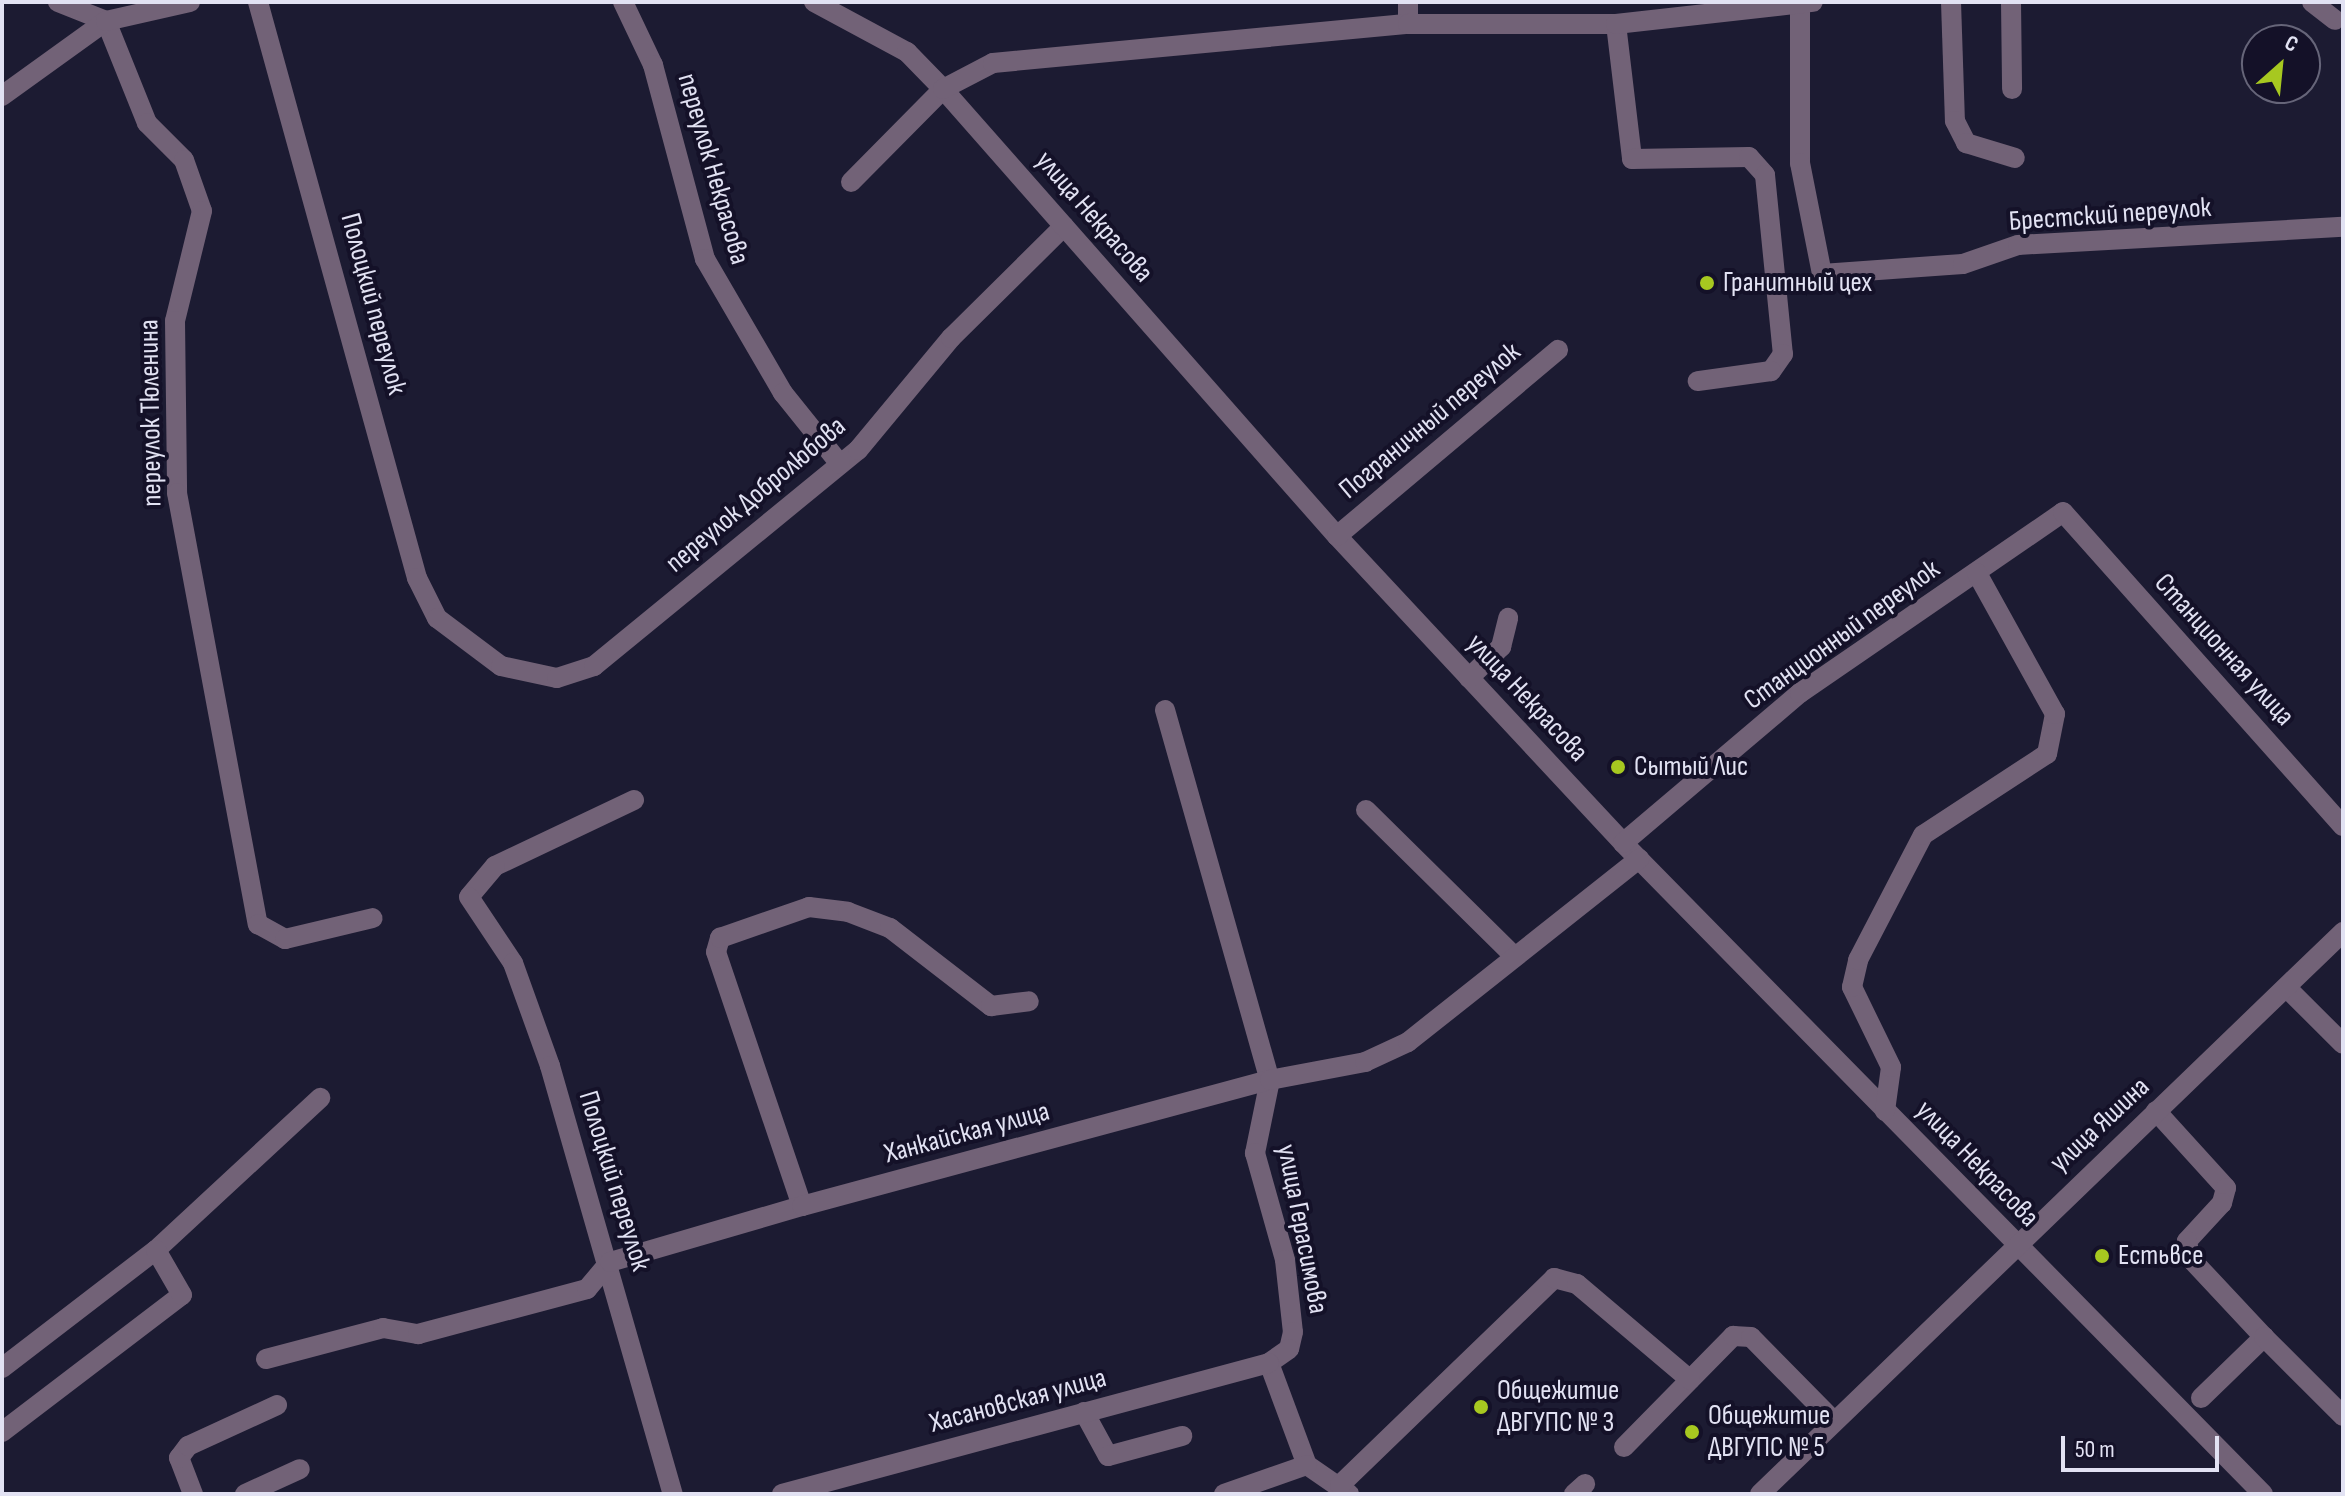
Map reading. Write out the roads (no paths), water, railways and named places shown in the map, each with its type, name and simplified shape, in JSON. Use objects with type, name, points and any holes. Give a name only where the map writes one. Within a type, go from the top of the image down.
[{"type":"street","points":[[58,2],[106,21]]},
{"type":"street","points":[[2,96],[106,21],[190,2]]},
{"type":"street","name":"Полоцкий переулок","points":[[258,2],[384,448],[395,513],[437,618]]},
{"type":"street","name":"переулок Некрасова","points":[[623,2],[653,65],[705,259],[783,393],[840,464]]},
{"type":"street","name":"улица Некрасова","points":[[814,2],[907,52],[943,89],[1337,536],[1623,843],[2263,1494]]},
{"type":"street","points":[[1408,2],[1408,24]]},
{"type":"street","points":[[1951,2],[1955,121],[1966,143],[2015,158]]},
{"type":"street","points":[[2011,2],[2012,89]]},
{"type":"street","points":[[2312,2],[2335,20]]},
{"type":"street","points":[[851,182],[943,89],[993,63],[1408,24],[1616,24],[1756,5],[1806,3]]},
{"type":"street","name":"Брестский переулок","points":[[1806,3],[1800,163],[1822,274],[1963,264],[2018,245],[2343,227]]},
{"type":"street","name":"переулок Тюленина","points":[[106,21],[147,123],[184,160],[202,211],[175,321],[177,493],[258,924],[285,939],[373,918]]},
{"type":"street","points":[[1616,24],[1632,159],[1749,157],[1765,175],[1783,354],[1771,371],[1698,381]]},
{"type":"street","name":"переулок Добролюбова","points":[[437,618],[501,666],[557,678],[594,666],[840,464],[951,338],[1064,226]]},
{"type":"street","name":"Пограничный переулок","points":[[1337,536],[1558,350]]},
{"type":"street","name":"Станционный переулок","points":[[1623,843],[1800,693],[2063,512]]},
{"type":"street","name":"Станционная улица","points":[[2063,512],[2343,826]]},
{"type":"street","points":[[1885,1111],[1891,1067],[1852,987],[1858,960],[1923,835],[2047,754],[2055,714],[1977,573]]},
{"type":"street","points":[[1469,678],[1501,647],[1508,618]]},
{"type":"street","points":[[1165,710],[1270,1080]]},
{"type":"street","name":"Полоцкий переулок","points":[[634,800],[495,866],[469,897],[513,963],[610,1262],[673,1494]]},
{"type":"street","points":[[1366,810],[1515,957]]},
{"type":"street","name":"Ханкайская улица","points":[[266,1359],[383,1328],[418,1334],[587,1289],[610,1262],[802,1206],[1270,1080],[1388,1052],[1639,859]]},
{"type":"street","points":[[802,1206],[716,952],[720,938],[809,907],[848,912],[890,928],[991,1006],[1029,1001]]},
{"type":"street","name":"улица Яшина","points":[[1760,1494],[1831,1418],[2014,1242],[2289,990],[2343,932]]},
{"type":"street","points":[[2289,990],[2343,1044]]},
{"type":"street","name":"улица Герасимова","points":[[1269,1363],[1289,1349],[1293,1332],[1285,1260],[1255,1153],[1270,1080]]},
{"type":"street","points":[[2,1368],[156,1250],[320,1098]]},
{"type":"street","points":[[2156,1111],[2226,1188],[2222,1203],[2187,1241],[2190,1258],[2343,1416]]},
{"type":"street","points":[[2,1432],[182,1295],[156,1250]]},
{"type":"street","points":[[1269,1363],[1307,1465],[1344,1489],[1554,1278],[1577,1284],[1690,1380]]},
{"type":"street","points":[[1624,1447],[1733,1336],[1751,1337],[1831,1418]]},
{"type":"street","points":[[2201,1398],[2264,1337]]},
{"type":"street","name":"Хасановская улица","points":[[782,1494],[1269,1363]]},
{"type":"street","points":[[193,1494],[179,1458],[188,1446],[277,1405]]},
{"type":"street","points":[[1084,1412],[1108,1456],[1182,1436]]},
{"type":"street","points":[[1224,1494],[1307,1465]]},
{"type":"street","points":[[245,1494],[300,1469]]},
{"type":"place","name":"Гранитный цех","points":[[1707,283]]},
{"type":"place","name":"Сытый Лис","points":[[1618,767]]},
{"type":"place","name":"Естьвсе","points":[[2102,1256]]},
{"type":"place","name":"Общежитие ДВГУПС № 3","points":[[1481,1407]]},
{"type":"place","name":"Общежитие ДВГУПС № 5","points":[[1692,1432]]}]
